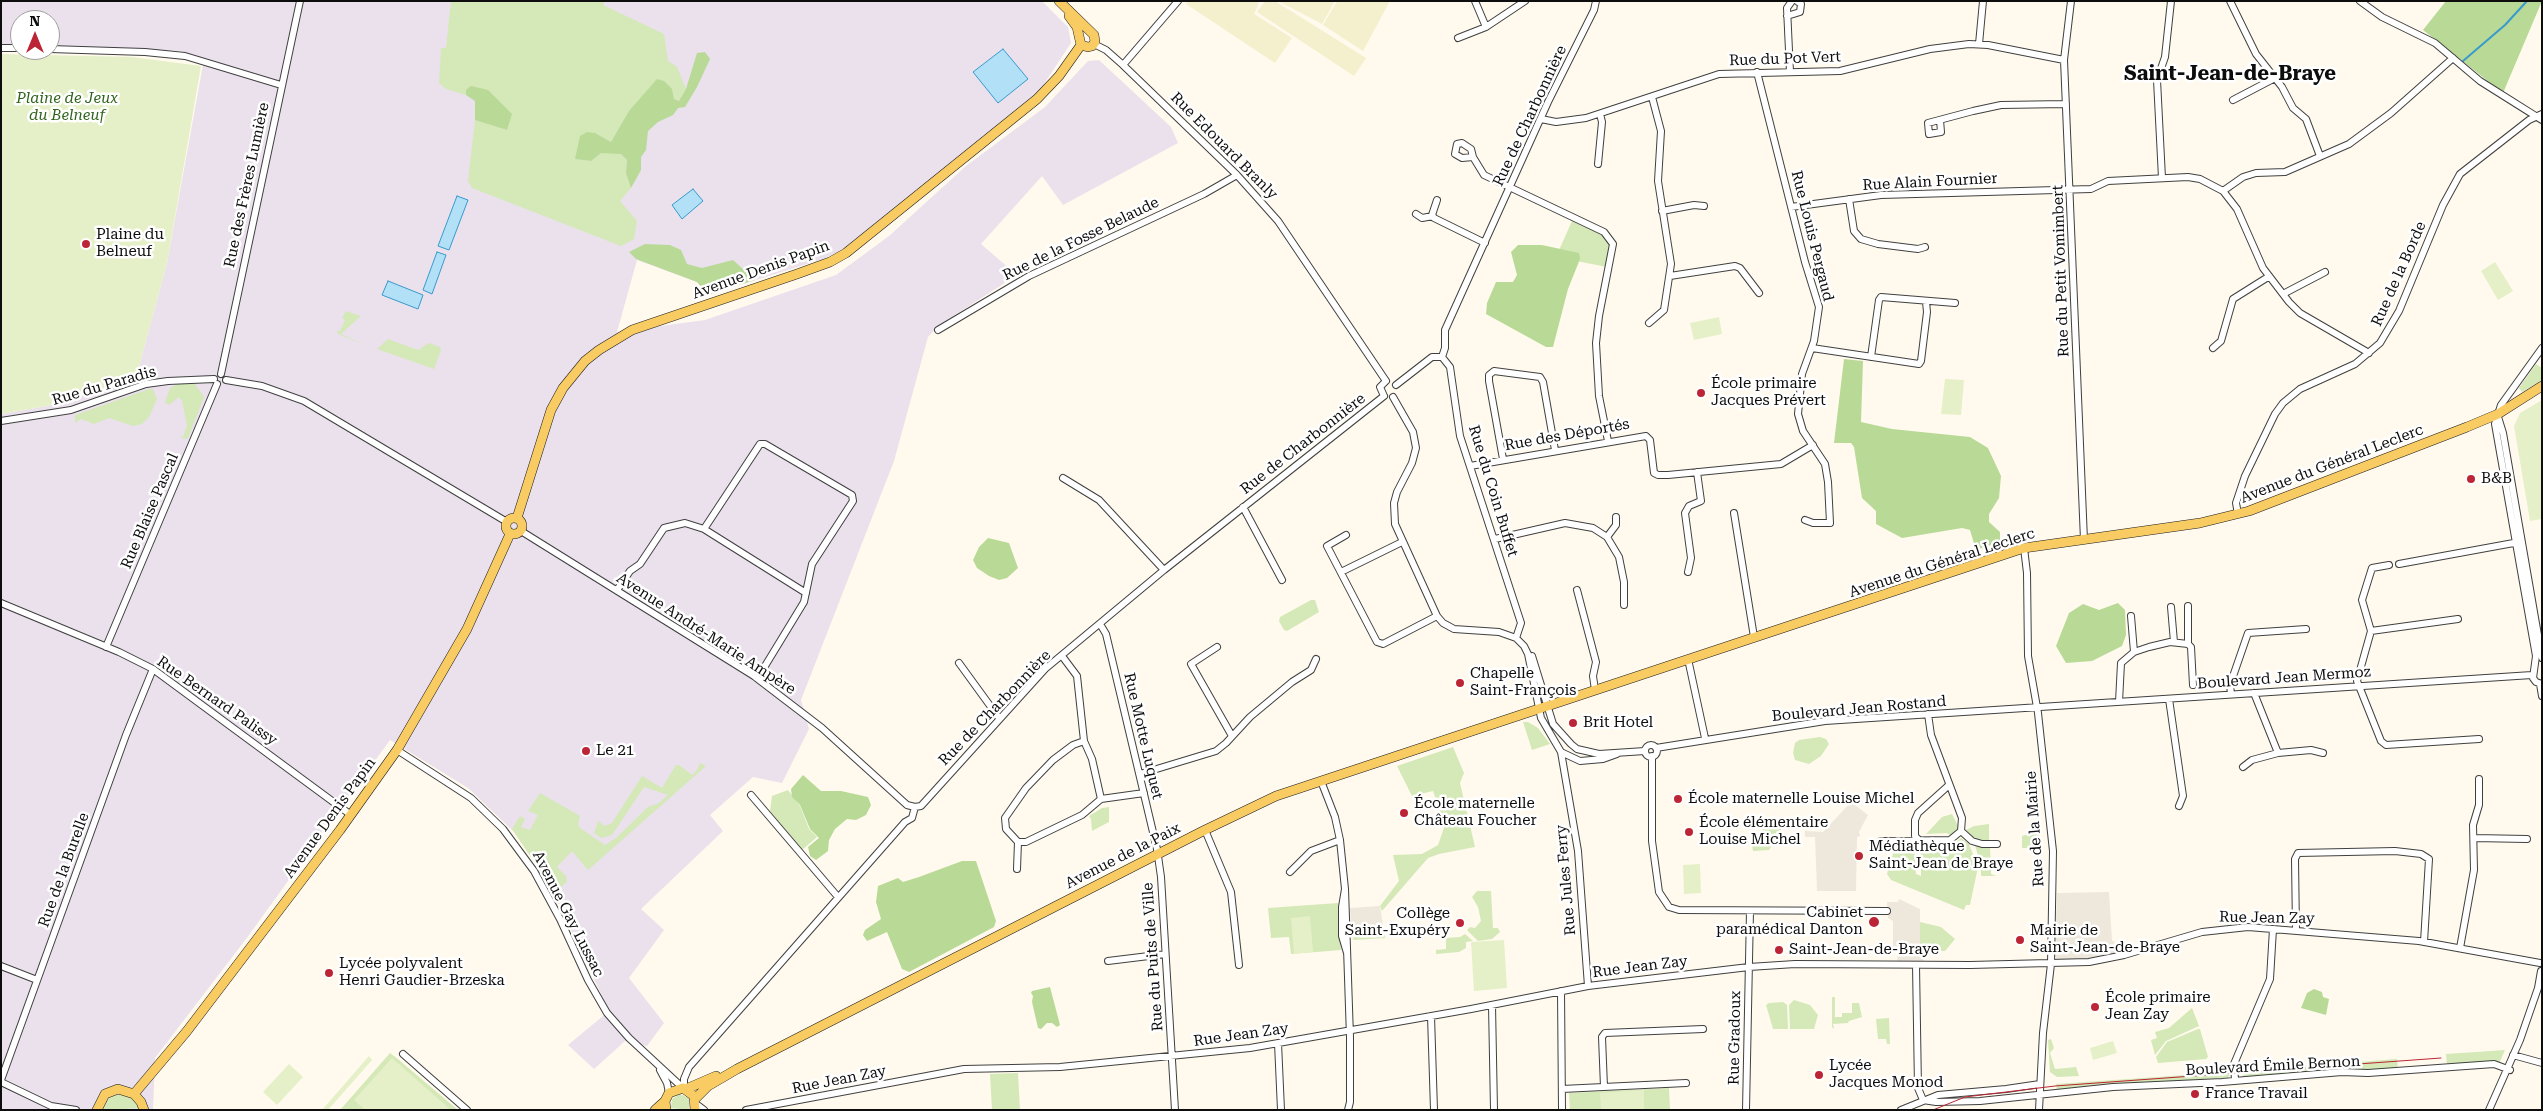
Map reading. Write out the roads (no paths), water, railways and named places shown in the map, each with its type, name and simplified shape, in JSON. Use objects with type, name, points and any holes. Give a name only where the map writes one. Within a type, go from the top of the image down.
[{"type":"main road","points":[[1058,1],[1091,32],[1095,37],[1094,44],[1088,47],[1080,40],[1077,27],[1058,1]]},
{"type":"main road","points":[[1080,40],[1085,31],[1091,32]]},
{"type":"main road","name":"Avenue Denis Papin","points":[[517,518],[552,410],[562,388],[585,361],[632,330],[830,262],[846,252],[1036,100],[1059,76],[1080,40]]},
{"type":"main road","name":"Avenue du Général Leclerc","points":[[1543,708],[2024,548],[2200,523],[2238,514],[2498,415],[2542,386]]},
{"type":"main road","points":[[511,518],[517,518],[522,524],[521,531],[515,535],[510,534],[506,529],[507,522],[511,518]]},
{"type":"main road","name":"Avenue Denis Papin","points":[[134,1094],[187,1031],[397,750],[467,629],[510,534]]},
{"type":"main road","name":"Avenue de la Paix","points":[[698,1106],[708,1086],[737,1069],[1276,796],[1543,708]]},
{"type":"main road","name":"Avenue de la Paix","points":[[667,1101],[684,1089],[737,1069]]},
{"type":"main road","points":[[684,1089],[698,1106]]},
{"type":"main road","points":[[97,1110],[101,1099],[113,1090],[127,1090],[134,1094],[141,1102],[144,1110]]},
{"type":"main road","points":[[655,1110],[667,1101]]},
{"type":"street","name":"Rue des Frères Lumière","points":[[221,374],[300,1]]},
{"type":"street","points":[[1123,65],[1178,1]]},
{"type":"street","points":[[1475,1],[1486,27]]},
{"type":"street","points":[[1458,38],[1486,27],[1526,1]]},
{"type":"street","points":[[1790,72],[1787,5],[1792,1]]},
{"type":"street","points":[[1788,16],[1800,12],[1801,4],[1797,1]]},
{"type":"street","points":[[1979,44],[1983,1]]},
{"type":"street","name":"Rue du Petit Vomimbert","points":[[2071,1],[2064,60],[2084,540]]},
{"type":"street","points":[[2162,178],[2157,80],[2164,57],[2171,1]]},
{"type":"street","points":[[2230,1],[2256,54],[2275,78],[2293,108],[2306,119],[2320,156]]},
{"type":"street","points":[[2360,1],[2382,17],[2435,43],[2480,81],[2534,117],[2542,120]]},
{"type":"street","name":"Rue de Charbonnière","points":[[1442,356],[1445,348],[1446,328],[1541,119],[1594,10],[1595,2]]},
{"type":"street","name":"Rue Edouard Branly","points":[[1094,44],[1106,50],[1123,65],[1237,175],[1278,221],[1386,381]]},
{"type":"street","name":"Rue du Pot Vert","points":[[1541,119],[1556,122],[1600,114],[1719,74],[1840,71],[1930,49],[1979,44],[2064,60]]},
{"type":"street","points":[[60,49],[145,52],[185,56],[281,85]]},
{"type":"street","points":[[2369,353],[2300,313],[2268,277],[2254,250],[2239,212],[2223,191],[2243,177],[2256,173],[2285,172],[2356,140],[2391,113],[2453,58]]},
{"type":"street","name":"Rue Louis Pergaud","points":[[1757,72],[1805,262],[1818,300],[1814,341],[1802,374],[1798,414],[1800,426],[1825,464],[1830,523],[1813,523],[1805,520]]},
{"type":"street","points":[[2233,100],[2275,78]]},
{"type":"street","points":[[1649,323],[1664,310],[1671,264],[1658,171],[1661,131],[1652,97]]},
{"type":"street","points":[[1940,120],[2001,105],[2066,104]]},
{"type":"street","points":[[1598,164],[1602,122],[1600,114]]},
{"type":"street","name":"Rue de la Borde","points":[[2238,514],[2236,503],[2246,476],[2275,414],[2283,403],[2300,390],[2340,372],[2369,353],[2380,343],[2399,311],[2443,206],[2460,174],[2534,117],[2542,114]]},
{"type":"street","points":[[1473,157],[1484,175],[1604,232],[1613,244],[1599,316],[1596,343],[1599,396],[1608,441]]},
{"type":"street","name":"Rue de la Fosse Belaude","points":[[938,330],[1028,276],[1204,194],[1237,175]]},
{"type":"street","name":"Rue Alain Fournier","points":[[1791,207],[1881,195],[2091,189],[2108,181],[2162,178],[2200,179],[2223,191]]},
{"type":"street","points":[[1849,199],[1854,231],[1861,239],[1878,244],[1918,249],[1925,246]]},
{"type":"street","points":[[1433,216],[1437,200]]},
{"type":"street","points":[[1662,210],[1694,205],[1704,206]]},
{"type":"street","points":[[1416,214],[1422,218],[1433,216],[1485,243]]},
{"type":"street","points":[[1670,276],[1735,266],[1740,268],[1759,293]]},
{"type":"street","points":[[2283,294],[2325,272]]},
{"type":"street","points":[[2212,348],[2221,341],[2233,299],[2268,277]]},
{"type":"street","points":[[1871,357],[1881,297],[1955,303]]},
{"type":"street","points":[[1812,348],[1920,362],[1927,312],[1926,302]]},
{"type":"street","points":[[2540,354],[2501,405],[2496,431],[2542,658]]},
{"type":"street","points":[[1396,385],[1432,357],[1442,356]]},
{"type":"street","name":"Rue du Coin Buffet","points":[[1442,356],[1451,370],[1460,436],[1521,623],[1518,636],[1527,650],[1543,708]]},
{"type":"street","points":[[1503,458],[1489,381],[1489,374],[1494,371],[1540,377],[1544,382],[1555,450]]},
{"type":"street","points":[[226,380],[223,385],[216,382],[216,375],[221,374],[226,380],[262,386],[304,401],[507,522]]},
{"type":"street","name":"Rue du Paradis","points":[[1,421],[75,410],[146,384],[168,380],[216,382]]},
{"type":"street","points":[[1386,381],[1392,381],[1396,385],[1397,390],[1393,397],[1384,396],[1380,387],[1386,381]]},
{"type":"street","name":"Rue Blaise Pascal","points":[[106,647],[216,382]]},
{"type":"street","name":"Rue de Charbonnière","points":[[684,1089],[684,1079],[689,1068],[838,897],[905,822],[912,818],[914,807],[921,806],[1045,669],[1164,570],[1384,396]]},
{"type":"street","points":[[1393,397],[1413,432],[1416,448],[1412,463],[1398,486],[1394,503],[1396,524],[1402,542],[1438,616],[1443,623],[1454,629],[1488,630],[1518,636]]},
{"type":"street","name":"Rue des Déportés","points":[[1470,466],[1503,458],[1646,436],[1650,440],[1656,474],[1697,472]]},
{"type":"street","points":[[704,529],[760,444],[765,444],[852,495],[853,501],[812,564],[804,602],[765,666],[754,676]]},
{"type":"street","points":[[1688,572],[1690,558],[1684,513],[1689,506],[1701,501],[1697,472],[1781,464],[1813,445]]},
{"type":"street","points":[[1063,478],[1099,500],[1164,570]]},
{"type":"street","points":[[1243,507],[1282,580]]},
{"type":"street","points":[[1734,513],[1754,637]]},
{"type":"street","points":[[1607,537],[1616,525],[1616,517]]},
{"type":"street","points":[[617,590],[630,571],[640,564],[664,528],[685,523],[704,529],[806,593]]},
{"type":"street","points":[[1494,539],[1566,523],[1593,528],[1607,537],[1619,557],[1624,582],[1624,605]]},
{"type":"street","name":"Avenue André-Marie Ampère","points":[[521,531],[754,676],[822,728],[907,805],[914,807]]},
{"type":"street","points":[[1346,535],[1326,546],[1380,644],[1438,616]]},
{"type":"street","points":[[1341,572],[1402,542]]},
{"type":"street","points":[[2399,564],[2519,542]]},
{"type":"street","points":[[2519,542],[2539,667],[2532,675],[2534,680],[2541,684],[2542,696]]},
{"type":"street","name":"Rue de la Mairie","points":[[2024,548],[2027,573],[2028,656],[2036,706],[2053,851],[2051,964],[2039,1110]]},
{"type":"street","points":[[2389,565],[2372,568],[2362,600],[2371,631],[2358,676],[2358,686],[2381,741],[2386,745],[2479,740]]},
{"type":"street","points":[[1577,590],[1596,662],[1593,676],[1595,690]]},
{"type":"street","name":"Rue Bernard Palissy","points":[[1,604],[106,647],[153,669],[351,814]]},
{"type":"street","points":[[2188,606],[2188,644],[2191,647],[2193,684]]},
{"type":"street","points":[[2171,607],[2174,642]]},
{"type":"street","points":[[2131,616],[2134,652]]},
{"type":"street","points":[[2371,631],[2458,619]]},
{"type":"street","name":"Rue Motte Luquet","points":[[1100,624],[1106,634],[1140,774],[1157,855]]},
{"type":"street","points":[[2231,694],[2230,685],[2248,633],[2306,629]]},
{"type":"street","points":[[2118,702],[2121,663],[2134,652],[2174,642],[2188,644]]},
{"type":"street","points":[[1217,647],[1191,664],[1232,736]]},
{"type":"street","points":[[1062,656],[1077,676],[1084,741],[1092,759],[1102,799]]},
{"type":"street","points":[[1688,659],[1705,738]]},
{"type":"street","points":[[1140,774],[1216,751],[1250,716],[1292,682],[1312,670],[1316,660]]},
{"type":"street","points":[[959,663],[999,718]]},
{"type":"street","name":"Rue de la Burelle","points":[[1,1081],[126,735],[153,669]]},
{"type":"street","name":"Boulevard Jean Mermoz","points":[[2036,706],[2532,675]]},
{"type":"street","points":[[2254,693],[2278,753]]},
{"type":"street","points":[[2169,699],[2183,796],[2179,806]]},
{"type":"street","name":"Boulevard Jean Rostand","points":[[1656,748],[1705,738],[1825,721],[2036,706]]},
{"type":"street","points":[[1543,708],[1558,731],[1573,746],[1591,753],[1617,754],[1645,751],[1650,745],[1656,748],[1656,753],[1652,756],[1652,836],[1659,892],[1662,900],[1669,907],[1679,910],[1888,911]]},
{"type":"street","points":[[1543,708],[1541,718],[1561,752],[1570,758],[1590,762],[1617,754]]},
{"type":"street","points":[[1928,714],[1931,735],[1948,786],[1961,816],[1961,831],[1972,841],[1982,844],[1997,844]]},
{"type":"street","points":[[1017,869],[1018,842],[1006,829],[1005,818],[1007,813],[1026,788],[1053,760],[1072,745],[1084,741]]},
{"type":"street","name":"Rue Jules Ferry","points":[[1566,773],[1573,746]]},
{"type":"street","name":"Avenue Gay Lussac","points":[[397,750],[471,798],[500,825],[520,849],[560,919],[600,1002],[629,1038],[684,1089]]},
{"type":"street","points":[[2243,767],[2252,760],[2278,753],[2311,750],[2323,753]]},
{"type":"street","points":[[1645,751],[1648,756],[1652,756]]},
{"type":"street","name":"Rue Jules Ferry","points":[[1561,752],[1578,851],[1588,986]]},
{"type":"street","points":[[2460,948],[2474,870],[2474,819],[2479,805],[2480,778]]},
{"type":"street","points":[[1321,782],[1335,817],[1340,840],[1345,890],[1350,1029],[1350,1102],[1348,1110]]},
{"type":"street","points":[[1919,840],[1916,836],[1915,820],[1918,813],[1948,786]]},
{"type":"street","points":[[1018,842],[1026,842],[1082,815],[1102,799],[1144,793]]},
{"type":"street","points":[[750,795],[760,801],[838,897]]},
{"type":"street","points":[[1206,830],[1231,892],[1239,965]]},
{"type":"street","points":[[1880,842],[1950,840],[1961,831]]},
{"type":"street","points":[[2474,838],[2527,839]]},
{"type":"street","points":[[1290,872],[1312,851],[1340,840]]},
{"type":"street","points":[[2296,930],[2295,859],[2298,853],[2395,851],[2425,855],[2429,859],[2424,942]]},
{"type":"street","name":"Rue du Puits de Ville","points":[[1157,855],[1161,877],[1175,1110]]},
{"type":"street","name":"Rue Gradoux","points":[[1746,1110],[1750,911]]},
{"type":"street","name":"Rue Jean Zay","points":[[746,1110],[964,1069],[1060,1067],[1173,1057],[1278,1043],[1588,986],[1749,967],[1795,964],[2051,964],[2104,960],[2221,928],[2296,930],[2424,942],[2541,962]]},
{"type":"street","points":[[2235,1080],[2234,1064],[2270,979],[2273,929]]},
{"type":"street","points":[[1108,960],[1165,954]]},
{"type":"street","points":[[2515,1056],[2538,988],[2541,962]]},
{"type":"street","points":[[1916,965],[1918,1088],[1923,1100]]},
{"type":"street","points":[[1,966],[37,980]]},
{"type":"street","points":[[2490,1110],[2542,990]]},
{"type":"street","points":[[1561,991],[1562,1110]]},
{"type":"street","points":[[1492,1005],[1494,1110]]},
{"type":"street","points":[[1431,1016],[1434,1110]]},
{"type":"street","points":[[1604,1087],[1602,1037],[1605,1033],[1703,1029]]},
{"type":"street","points":[[1278,1043],[1282,1110]]},
{"type":"street","points":[[403,1054],[467,1110]]},
{"type":"street","points":[[2515,1056],[2542,1063]]},
{"type":"street","name":"Boulevard Émile Bernon","points":[[1923,1100],[1936,1102],[1980,1101],[2039,1094],[2342,1072],[2368,1073],[2494,1064],[2508,1070]]},
{"type":"street","name":"Avenue Gay Lussac","points":[[656,1065],[668,1083],[667,1101]]},
{"type":"street","points":[[1,1081],[51,1106],[76,1110]]},
{"type":"street","points":[[1562,1089],[1686,1083]]},
{"type":"street","points":[[1901,1110],[1938,1094],[2006,1089],[2040,1084]]},
{"type":"water","points":[[1003,49],[1028,79],[998,103],[973,72]]},
{"type":"water","points":[[693,189],[703,201],[682,219],[672,205]]},
{"type":"water","points":[[457,196],[468,200],[449,250],[438,246]]},
{"type":"water","points":[[437,252],[446,255],[432,294],[423,290]]},
{"type":"water","points":[[388,281],[423,295],[418,309],[382,295]]},
{"type":"waterway","points":[[2463,61],[2505,25],[2527,1]]},
{"type":"tram line","points":[[1933,1110],[1965,1097],[2055,1086],[2441,1058]]},
{"type":"tram line","points":[[131,1110],[139,1110]]},
{"type":"place","name":"Plaine du Belneuf","points":[[86,244]]},
{"type":"place","name":"École primaire Jacques Prévert","points":[[1701,393]]},
{"type":"place","name":"B&B","points":[[2471,479]]},
{"type":"place","name":"Chapelle Saint-François","points":[[1460,683]]},
{"type":"place","name":"Brit Hotel","points":[[1573,723]]},
{"type":"place","name":"Le 21","points":[[586,751]]},
{"type":"place","name":"École maternelle Louise Michel","points":[[1678,799]]},
{"type":"place","name":"École maternelle Château Foucher","points":[[1404,813]]},
{"type":"place","name":"École élémentaire Louise Michel","points":[[1689,832]]},
{"type":"place","name":"Médiathèque Saint-Jean de Braye","points":[[1859,856]]},
{"type":"place","name":"Cabinet paramédical Danton","points":[[1874,922]]},
{"type":"place","name":"Collège Saint-Exupéry","points":[[1460,923]]},
{"type":"place","name":"Mairie de Saint-Jean-de-Braye","points":[[2020,940]]},
{"type":"place","name":"Saint-Jean-de-Braye","points":[[1779,950]]},
{"type":"place","name":"Lycée polyvalent Henri Gaudier-Brzeska","points":[[329,973]]},
{"type":"place","name":"École primaire Jean Zay","points":[[2095,1007]]},
{"type":"place","name":"Lycée Jacques Monod","points":[[1819,1075]]},
{"type":"place","name":"France Travail","points":[[2195,1094]]},
{"type":"district","name":"Saint-Jean-de-Braye","points":[[2230,74]]},
{"type":"park label","name":"Plaine de Jeux du Belneuf","points":[[67,108]]}]
